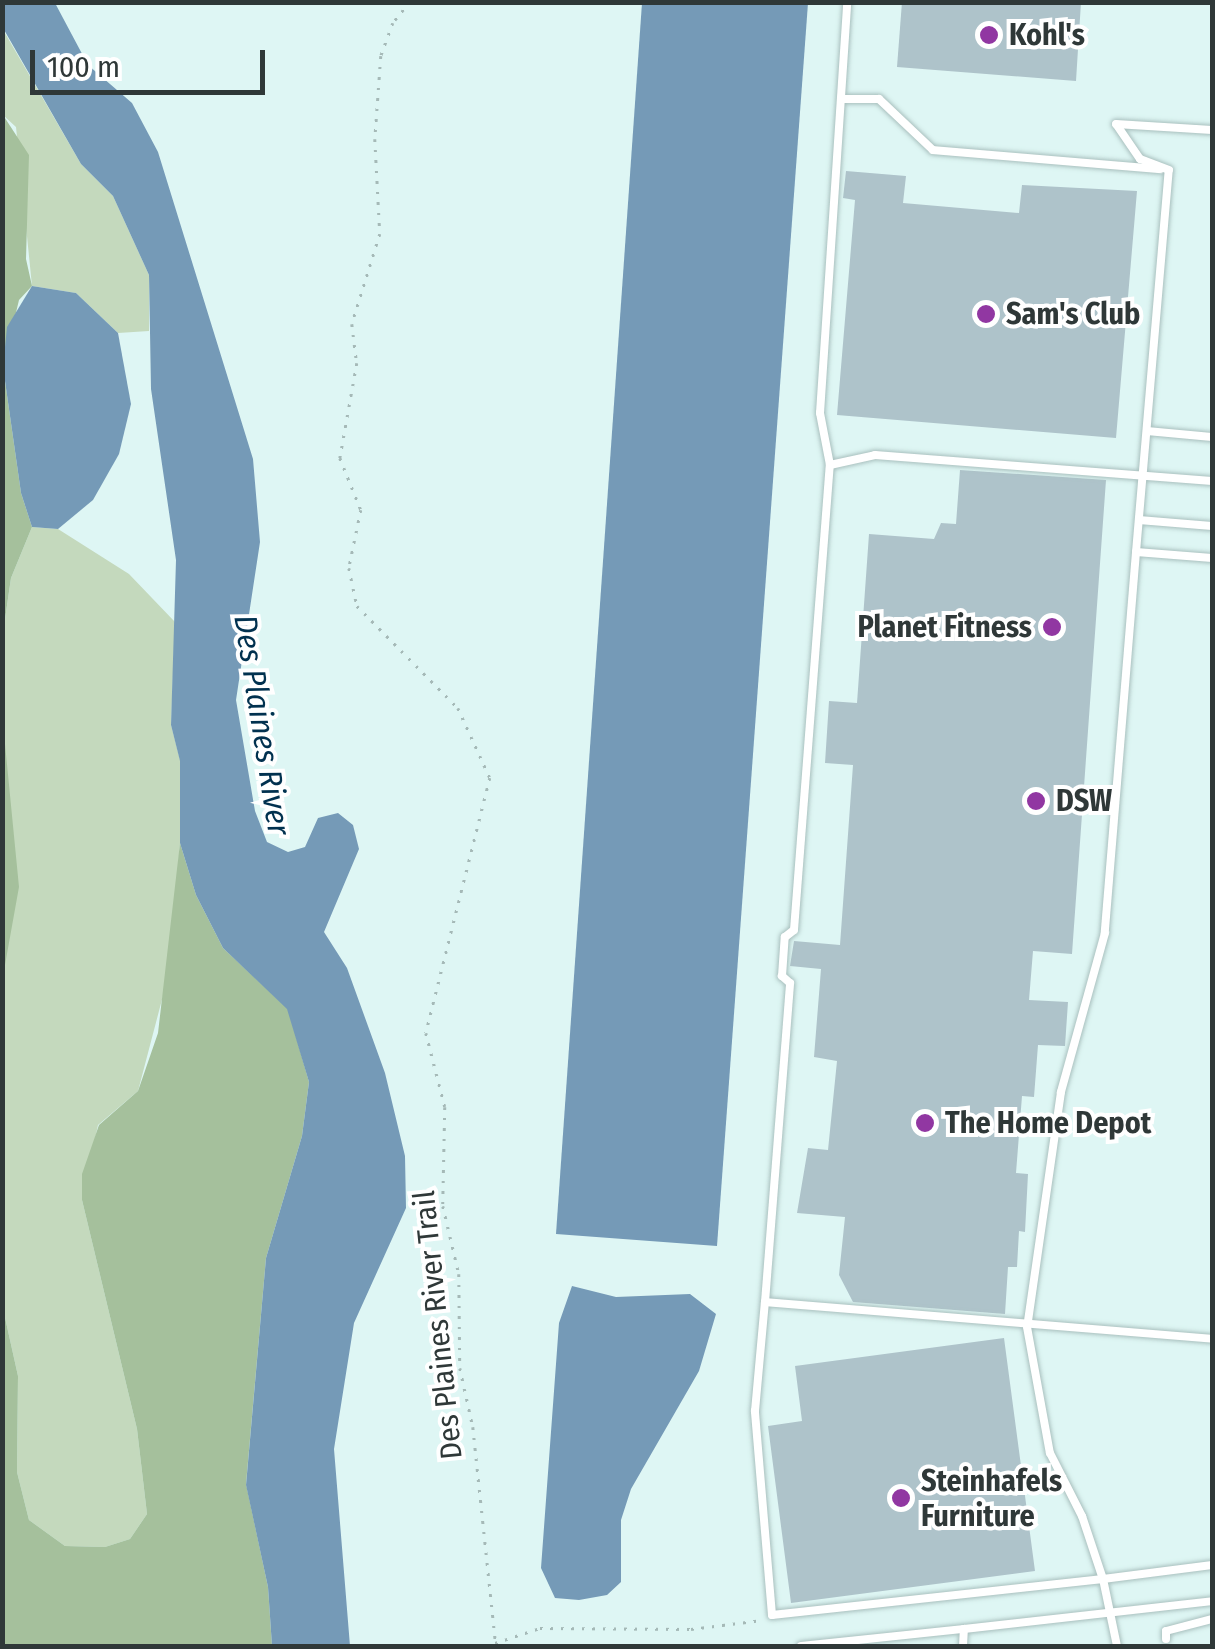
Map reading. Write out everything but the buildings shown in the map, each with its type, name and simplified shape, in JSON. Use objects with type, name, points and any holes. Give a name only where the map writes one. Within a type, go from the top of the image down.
[{"type":"lane","points":[[847,2],[820,413],[830,465],[794,930],[784,937],[782,976],[790,983],[755,1411],[772,1615],[1212,1565]]},
{"type":"lane","points":[[840,99],[879,99],[933,150],[1170,170]]},
{"type":"lane","points":[[1170,170],[1140,159],[1116,124],[1212,130]]},
{"type":"lane","points":[[1116,1646],[1113,1611],[1082,1516],[1050,1452],[1027,1327],[1061,1092],[1104,933],[1170,170]]},
{"type":"lane","points":[[1147,431],[1212,437]]},
{"type":"lane","points":[[830,465],[875,454],[1212,481]]},
{"type":"lane","points":[[1139,520],[1212,526]]},
{"type":"lane","points":[[1136,552],[1212,558]]},
{"type":"lane","points":[[765,1302],[1027,1327],[1212,1339]]},
{"type":"lane","points":[[801,1646],[1212,1600]]},
{"type":"lane","points":[[1166,1639],[1166,1631],[1212,1618]]},
{"type":"lane","points":[[963,1646],[964,1629]]},
{"type":"path","name":"Des Plaines River Trail","points":[[410,2],[392,24],[381,56],[376,139],[380,234],[352,324],[356,364],[340,458],[361,510],[349,568],[357,606],[458,708],[490,778],[426,1034],[446,1107],[442,1206],[459,1274],[460,1368],[473,1426],[496,1645]]},
{"type":"path","points":[[496,1645],[540,1628],[706,1628],[772,1615]]},
{"type":"green space","points":[[2,28],[81,164],[113,196],[149,275],[149,331],[118,333],[76,293],[32,286],[16,127],[3,115]]},
{"type":"green space","points":[[3,115],[29,155],[26,259],[32,286],[19,300],[3,367]]},
{"type":"green space","points":[[3,367],[21,493],[32,527],[11,578],[4,626],[5,744],[19,887],[3,976]]},
{"type":"green space","points":[[32,527],[58,529],[129,574],[175,622],[171,725],[180,760],[180,843],[170,969],[138,1091],[98,1125],[82,1200],[137,1429],[147,1514],[130,1539],[105,1547],[65,1546],[29,1520],[17,1472],[18,1376],[2,1304],[4,626],[11,578]]},
{"type":"green space","points":[[180,843],[196,895],[223,948],[288,1009],[309,1082],[302,1136],[266,1258],[246,1484],[268,1587],[272,1646],[3,1646],[2,1304],[18,1376],[17,1472],[29,1520],[65,1546],[105,1547],[130,1539],[147,1514],[137,1429],[82,1200],[82,1174],[99,1125],[138,1091],[158,1033]]},
{"type":"water","points":[[2,3],[55,3],[88,65],[132,103],[158,152],[253,459],[260,542],[236,700],[255,811],[267,842],[288,852],[305,847],[318,818],[338,813],[353,825],[359,849],[324,932],[347,968],[385,1073],[405,1156],[406,1208],[354,1323],[334,1449],[350,1646],[272,1646],[268,1587],[246,1485],[266,1258],[302,1136],[309,1082],[287,1009],[223,948],[196,895],[180,843],[180,761],[171,725],[176,560],[151,389],[149,275],[113,196],[81,164],[3,28]]},
{"type":"water","points":[[642,3],[808,3],[717,1246],[556,1234]]},
{"type":"water","points":[[32,286],[76,293],[118,333],[131,404],[119,454],[93,500],[58,529],[32,527],[21,493],[3,367],[7,327]]},
{"type":"water","points":[[572,1286],[616,1297],[690,1294],[716,1314],[699,1371],[631,1489],[621,1520],[621,1582],[607,1595],[579,1600],[555,1598],[541,1568],[559,1323]]},
{"type":"place","name":"Kohl's","points":[[989,35]]},
{"type":"place","name":"Sam's Club","points":[[986,314]]},
{"type":"place","name":"Planet Fitness","points":[[1052,627]]},
{"type":"place","name":"DSW","points":[[1036,801]]},
{"type":"place","name":"The Home Depot","points":[[925,1123]]},
{"type":"place","name":"Steinhafels Furniture","points":[[901,1498]]},
{"type":"water label","name":"Des Plaines River","points":[[262,725]]}]
